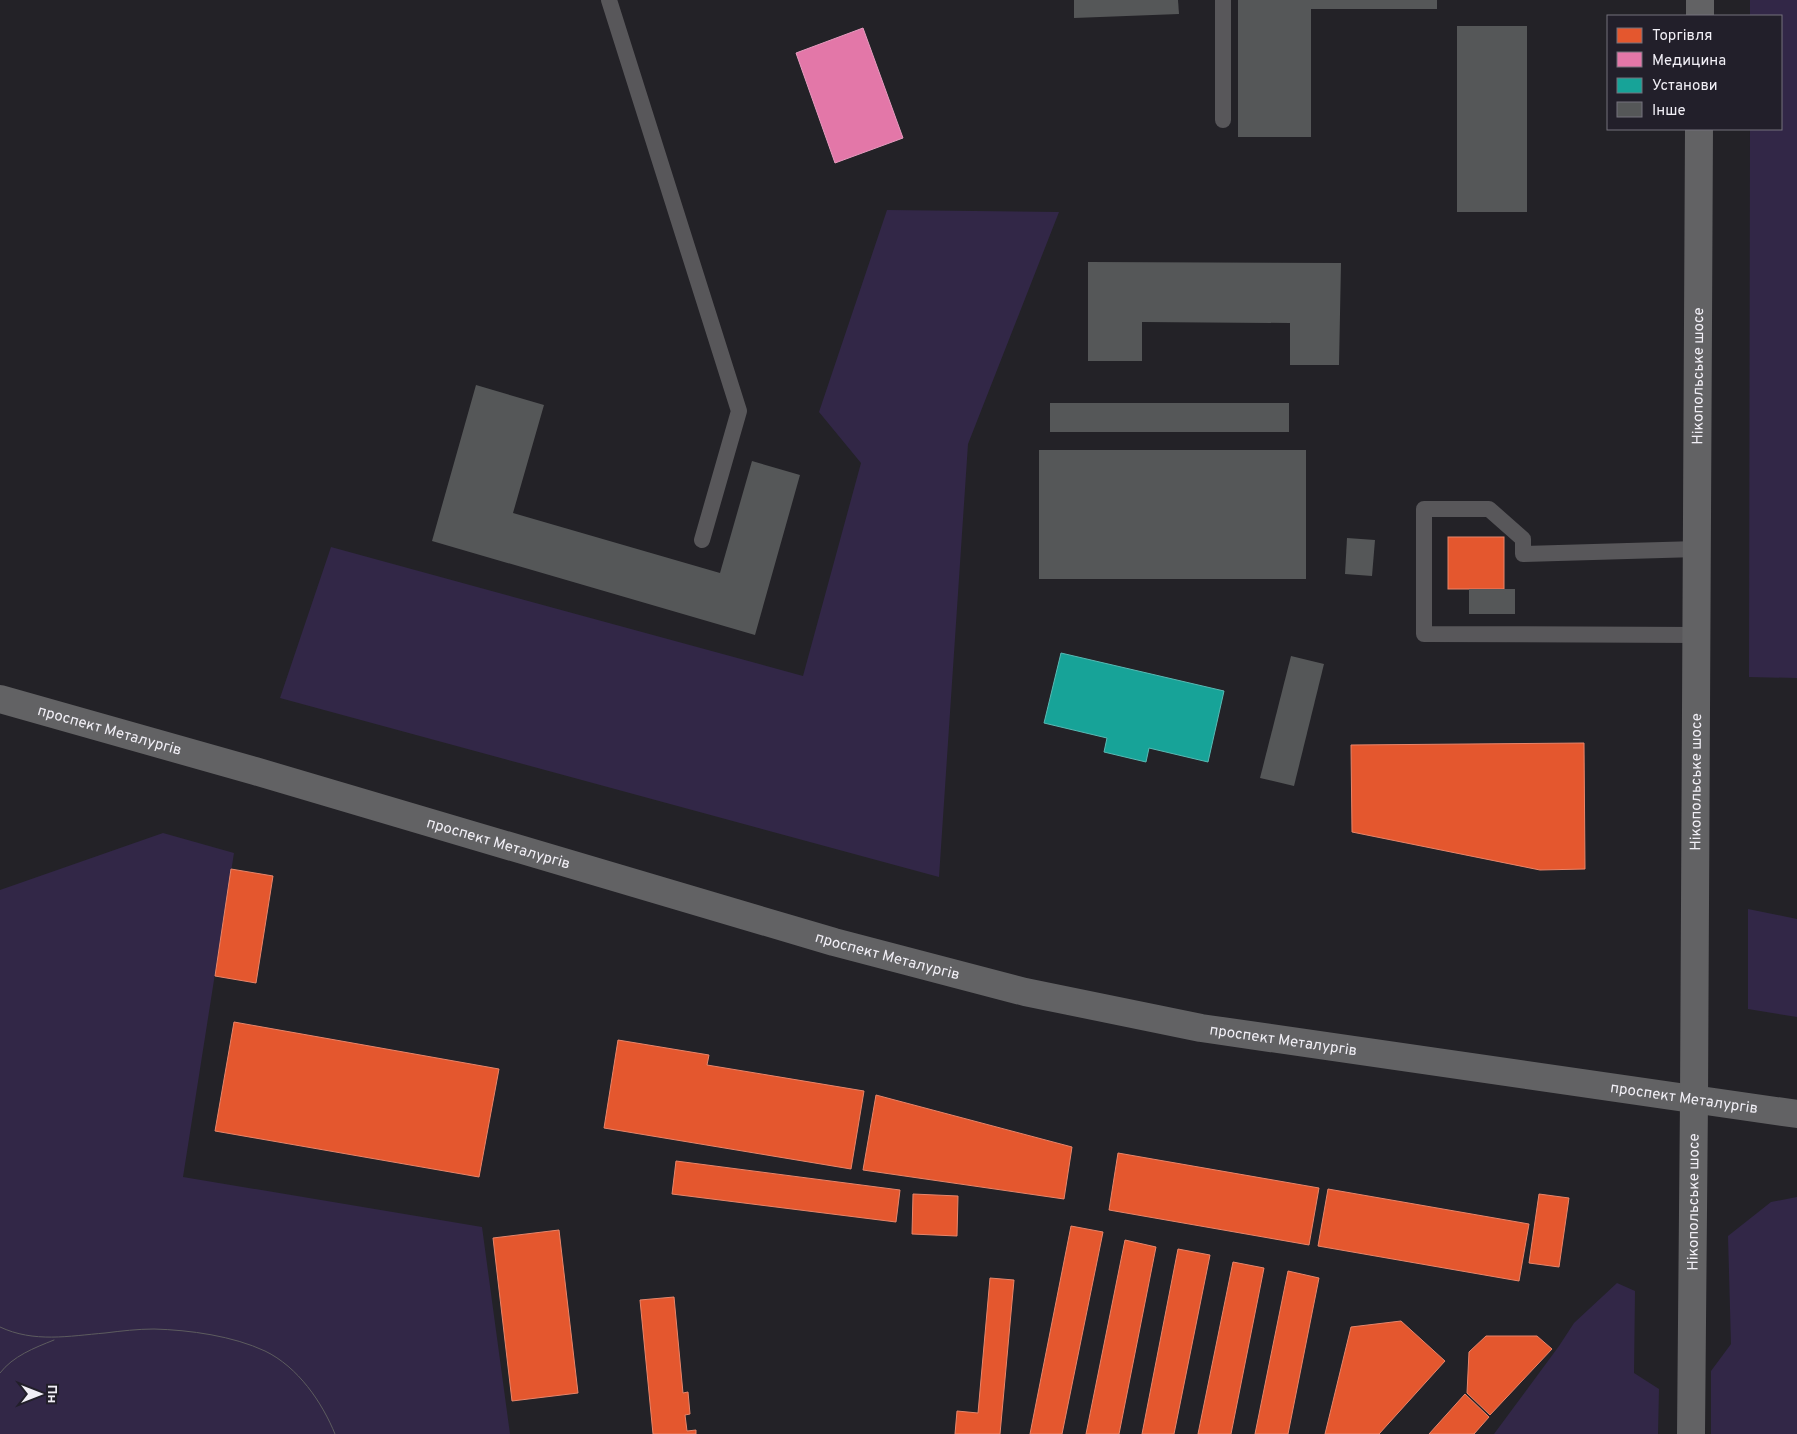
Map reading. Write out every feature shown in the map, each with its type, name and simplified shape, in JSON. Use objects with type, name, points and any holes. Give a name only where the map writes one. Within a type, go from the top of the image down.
[{"type":"main road","points":[[1700,0],[1700,15]]},
{"type":"main road","name":"Нікопольське шосе","points":[[1691,1434],[1699,130]]},
{"type":"main road","name":"проспект Металургів","points":[[0,699],[264,774],[834,942],[1025,992],[1201,1028],[1797,1114]]},
{"type":"lane","points":[[609,0],[739,412],[702,540]]},
{"type":"lane","points":[[1223,0],[1223,120]]},
{"type":"lane","points":[[1697,549],[1524,554],[1524,539],[1489,509],[1424,509],[1424,634],[1697,635]]},
{"type":"shaded area","points":[[1750,0],[1797,0],[1797,678],[1749,677],[1750,130],[1782,130],[1782,15],[1750,15]]},
{"type":"shaded area","points":[[887,210],[1059,212],[968,444],[939,877],[280,698],[331,547],[803,676],[861,463],[819,412]]},
{"type":"shaded area","points":[[163,833],[234,853],[183,1177],[482,1227],[510,1434],[0,1434],[0,890]]},
{"type":"shaded area","points":[[1748,909],[1797,919],[1797,1017],[1748,1009]]},
{"type":"shaded area","points":[[1797,1197],[1797,1434],[1711,1434],[1711,1371],[1731,1344],[1728,1236],[1771,1202]]},
{"type":"shaded area","points":[[1617,1283],[1635,1291],[1634,1373],[1659,1389],[1658,1434],[1494,1434],[1574,1323]]},
{"type":"building: Торгівля","points":[[1448,537],[1504,537],[1504,589],[1448,589]]},
{"type":"building: Торгівля","points":[[1584,743],[1585,869],[1540,870],[1352,832],[1351,745]]},
{"type":"building: Торгівля","points":[[231,869],[273,876],[256,983],[215,976]]},
{"type":"building: Торгівля","points":[[234,1022],[499,1069],[479,1177],[215,1131]]},
{"type":"building: Торгівля","points":[[618,1040],[709,1055],[707,1065],[864,1091],[851,1169],[604,1128]]},
{"type":"building: Торгівля","points":[[876,1095],[1072,1147],[1064,1199],[863,1170]]},
{"type":"building: Торгівля","points":[[1118,1153],[1319,1188],[1309,1245],[1109,1210]]},
{"type":"building: Торгівля","points":[[676,1161],[900,1190],[896,1222],[672,1194]]},
{"type":"building: Торгівля","points":[[1328,1189],[1529,1224],[1519,1281],[1318,1246]]},
{"type":"building: Торгівля","points":[[913,1194],[958,1196],[957,1236],[912,1234]]},
{"type":"building: Торгівля","points":[[1539,1194],[1569,1198],[1559,1267],[1529,1263]]},
{"type":"building: Торгівля","points":[[1071,1226],[1103,1232],[1062,1434],[1030,1434]]},
{"type":"building: Торгівля","points":[[559,1230],[578,1393],[512,1401],[493,1238]]},
{"type":"building: Торгівля","points":[[1125,1240],[1156,1247],[1119,1434],[1086,1434]]},
{"type":"building: Торгівля","points":[[1178,1249],[1210,1255],[1174,1434],[1142,1434]]},
{"type":"building: Торгівля","points":[[1233,1262],[1264,1268],[1231,1434],[1198,1434]]},
{"type":"building: Торгівля","points":[[1288,1271],[1319,1278],[1288,1434],[1255,1434]]},
{"type":"building: Торгівля","points":[[990,1278],[1014,1280],[1000,1434],[955,1434],[957,1411],[978,1413]]},
{"type":"building: Торгівля","points":[[674,1297],[683,1393],[688,1392],[690,1414],[685,1415],[687,1431],[696,1430],[696,1434],[653,1434],[640,1300]]},
{"type":"building: Торгівля","points":[[1401,1321],[1445,1361],[1379,1434],[1325,1434],[1351,1327]]},
{"type":"building: Торгівля","points":[[1486,1336],[1537,1336],[1552,1349],[1490,1415],[1467,1393],[1469,1352]]},
{"type":"building: Торгівля","points":[[1465,1394],[1489,1417],[1474,1434],[1429,1434]]},
{"type":"building: Медицина","points":[[863,28],[903,138],[835,163],[796,53]]},
{"type":"building: Установи","points":[[1061,653],[1224,691],[1208,762],[1149,748],[1146,762],[1104,752],[1107,738],[1044,723]]},
{"type":"building: Інше","points":[[1074,0],[1178,0],[1179,14],[1074,18]]},
{"type":"building: Інше","points":[[1238,0],[1437,0],[1437,9],[1311,9],[1311,137],[1238,137]]},
{"type":"building: Інше","points":[[1457,26],[1527,26],[1527,212],[1457,212]]},
{"type":"building: Інше","points":[[1088,262],[1341,263],[1339,365],[1290,365],[1290,323],[1142,322],[1142,361],[1088,361]]},
{"type":"building: Інше","points":[[476,385],[544,405],[513,513],[720,573],[752,461],[800,475],[755,635],[432,541]]},
{"type":"building: Інше","points":[[1050,403],[1289,403],[1289,432],[1050,432]]},
{"type":"building: Інше","points":[[1039,450],[1306,450],[1306,579],[1039,579]]},
{"type":"building: Інше","points":[[1347,538],[1375,540],[1372,576],[1345,574]]},
{"type":"building: Інше","points":[[1469,589],[1515,589],[1515,614],[1469,614]]},
{"type":"building: Інше","points":[[1291,656],[1324,664],[1294,786],[1260,778]]},
{"type":"tram line","points":[[0,1327],[13,1332],[39,1337],[78,1336],[154,1329],[197,1332],[239,1341],[265,1351],[288,1366],[308,1386],[330,1422],[335,1434]]},
{"type":"tram line","points":[[0,1373],[18,1357],[54,1340]]}]
